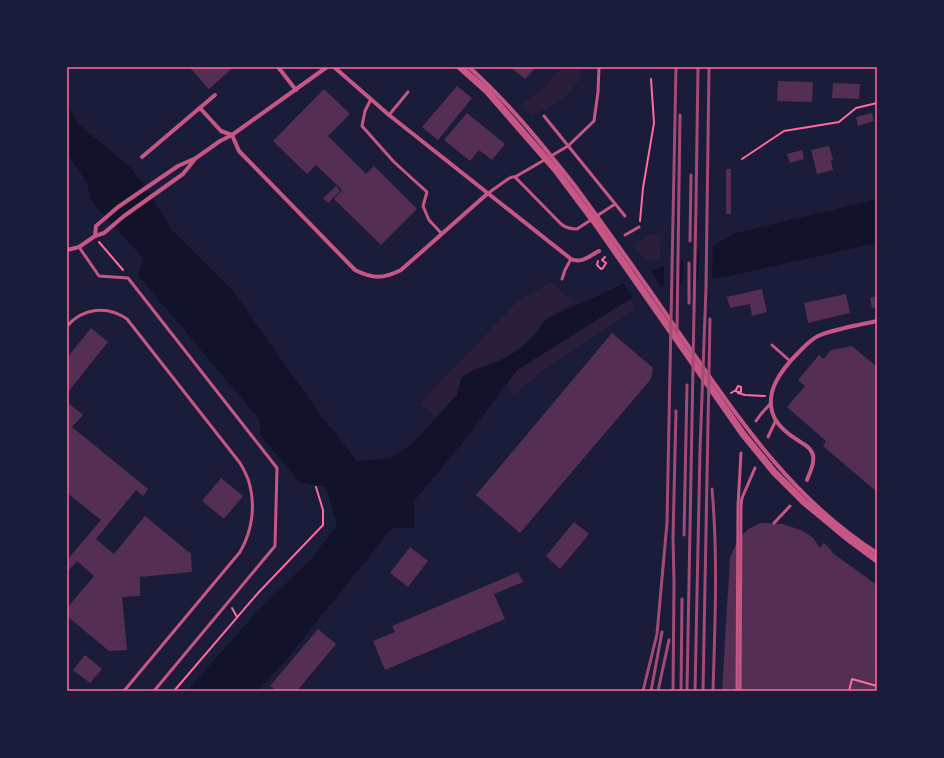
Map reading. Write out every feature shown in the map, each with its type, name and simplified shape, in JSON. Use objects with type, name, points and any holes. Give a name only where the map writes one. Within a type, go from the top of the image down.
[{"type":"street","points":[[278,67],[296,90]]},
{"type":"street","points":[[95,236],[96,226],[118,207],[178,166],[196,158],[220,141],[232,135],[327,67]]},
{"type":"street","points":[[334,67],[389,115],[571,259],[580,261],[599,251]]},
{"type":"street","points":[[460,67],[489,89],[555,169],[592,219],[743,434],[774,472],[804,502],[832,526],[877,560]]},
{"type":"street","points":[[469,67],[557,163],[575,186],[749,431],[785,475],[813,504],[851,536],[877,553]]},
{"type":"street","points":[[142,157],[215,95]]},
{"type":"street","points":[[200,108],[221,130],[232,135],[239,151],[355,270],[364,275],[377,278],[389,276],[401,270],[487,194]]},
{"type":"street","points":[[67,250],[79,246],[95,236],[104,233],[131,211],[183,174],[196,158]]},
{"type":"street","points":[[807,480],[813,455],[808,447],[785,432],[776,420],[773,413],[771,396],[776,381],[790,361],[810,341],[818,336],[877,321]]},
{"type":"lane","points":[[487,194],[508,179],[568,146],[594,121],[598,92],[599,67]]},
{"type":"lane","points":[[389,115],[408,92]]},
{"type":"lane","points":[[371,99],[365,111],[362,126],[394,162],[427,192],[423,206],[429,220],[442,234]]},
{"type":"lane","points":[[544,116],[625,216]]},
{"type":"lane","points":[[514,177],[566,228],[577,228],[615,204]]},
{"type":"lane","points":[[626,235],[639,227]]},
{"type":"lane","points":[[79,246],[99,276],[128,278],[277,468],[275,546],[154,691]]},
{"type":"lane","points":[[562,279],[571,259]]},
{"type":"lane","points":[[67,326],[82,314],[92,310],[110,311],[120,314],[127,319],[240,463],[248,478],[252,495],[250,529],[246,542],[240,552],[124,691]]},
{"type":"lane","points":[[772,345],[790,361]]},
{"type":"lane","points":[[756,421],[771,403]]},
{"type":"lane","points":[[768,437],[776,420]]},
{"type":"lane","points":[[738,691],[738,506],[741,453]]},
{"type":"lane","points":[[738,691],[741,505],[742,498],[755,468]]},
{"type":"lane","points":[[774,523],[790,506]]},
{"type":"path","points":[[639,227],[643,188],[654,123],[651,79]]},
{"type":"path","points":[[742,159],[784,131],[839,122],[856,108],[877,104]]},
{"type":"path","points":[[95,236],[128,278]]},
{"type":"path","points":[[599,261],[597,266],[602,269],[606,265],[602,260]]},
{"type":"path","points":[[736,390],[739,386],[742,388],[742,391],[736,391],[736,393],[745,395],[771,396]]},
{"type":"path","points":[[174,691],[258,593],[323,526],[323,510],[316,487]]},
{"type":"path","points":[[849,691],[852,679],[877,686]]},
{"type":"shaded area","points":[[561,67],[582,67],[579,80],[567,97],[532,116],[521,104],[546,86]]},
{"type":"shaded area","points":[[67,102],[78,124],[130,167],[144,185],[172,230],[233,291],[322,417],[357,461],[392,458],[413,443],[457,395],[461,378],[477,369],[510,356],[516,352],[537,332],[545,320],[651,271],[715,245],[733,234],[877,199],[877,243],[720,278],[662,286],[630,299],[517,370],[459,447],[414,501],[414,528],[392,528],[286,660],[257,691],[187,691],[255,614],[312,558],[337,525],[326,487],[300,482],[261,436],[259,419],[138,275],[143,258],[92,202],[87,183],[67,153]]},
{"type":"shaded area","points":[[661,234],[660,258],[646,262],[633,246],[647,235]]},
{"type":"shaded area","points":[[550,282],[575,302],[545,320],[536,334],[504,359],[473,370],[461,378],[457,395],[436,417],[419,404],[517,302]]},
{"type":"shaded area","points":[[630,299],[636,308],[544,369],[514,396],[507,383],[517,370]]},
{"type":"pier","points":[[713,244],[712,280],[699,282],[699,249]]},
{"type":"pier","points":[[697,250],[696,282],[682,285],[683,256]]},
{"type":"pier","points":[[681,257],[680,285],[664,287],[664,264]]},
{"type":"pier","points":[[650,270],[662,288],[634,299],[622,282]]},
{"type":"building","points":[[189,67],[234,67],[209,89]]},
{"type":"building","points":[[510,67],[536,67],[525,79]]},
{"type":"building","points":[[778,81],[813,82],[812,102],[777,101]]},
{"type":"building","points":[[833,83],[860,84],[859,99],[832,98]]},
{"type":"building","points":[[457,86],[472,98],[438,140],[422,127]]},
{"type":"building","points":[[324,89],[350,114],[328,136],[366,174],[374,166],[417,209],[381,245],[334,199],[342,190],[316,165],[307,174],[273,141]]},
{"type":"building","points":[[467,113],[505,144],[492,160],[479,150],[470,161],[444,140]]},
{"type":"building","points":[[872,113],[874,121],[858,126],[856,117]]},
{"type":"building","points":[[829,146],[833,160],[831,161],[833,170],[817,174],[811,150]]},
{"type":"building","points":[[802,150],[804,159],[790,163],[787,154]]},
{"type":"building","points":[[726,169],[731,169],[731,214],[726,214]]},
{"type":"building","points":[[336,186],[340,191],[328,203],[323,198]]},
{"type":"building","points":[[762,289],[767,312],[752,316],[750,304],[730,308],[727,297]]},
{"type":"building","points":[[846,294],[850,313],[808,323],[804,303]]},
{"type":"building","points":[[877,296],[877,307],[872,308],[870,298]]},
{"type":"building","points":[[91,328],[108,342],[68,392],[67,358]]},
{"type":"building","points":[[612,333],[653,368],[651,379],[520,533],[476,495]]},
{"type":"building","points":[[852,346],[877,367],[877,492],[823,446],[826,441],[787,407],[805,386],[798,380],[819,355],[824,359],[831,350]]},
{"type":"building","points":[[67,402],[83,415],[72,427],[148,489],[143,496],[136,490],[96,539],[114,554],[145,516],[191,554],[192,572],[140,577],[140,596],[122,597],[127,650],[109,651],[67,616],[67,608],[94,576],[77,561],[67,572],[67,560],[101,520],[67,493]]},
{"type":"building","points":[[221,478],[243,496],[224,519],[202,501]]},
{"type":"building","points":[[574,522],[589,534],[560,569],[546,556]]},
{"type":"building","points":[[761,523],[783,524],[803,531],[813,538],[820,548],[824,543],[832,551],[831,552],[877,585],[877,691],[722,691],[730,558],[736,544],[744,533],[750,528]]},
{"type":"building","points":[[410,547],[428,561],[408,587],[390,573]]},
{"type":"building","points":[[518,572],[523,582],[494,594],[505,619],[385,670],[373,641],[395,632],[392,626]]},
{"type":"building","points":[[318,629],[336,644],[297,691],[277,691],[270,686]]},
{"type":"building","points":[[85,655],[102,669],[90,683],[73,670]]},
{"type":"railway","points":[[643,691],[657,634],[667,523],[676,67]]},
{"type":"railway","points":[[687,691],[698,67]]},
{"type":"railway","points":[[695,691],[700,450],[706,288],[709,67]]},
{"type":"railway","points":[[677,331],[680,115]]},
{"type":"railway","points":[[690,241],[691,175]]},
{"type":"railway","points":[[689,263],[689,303]]},
{"type":"railway","points":[[703,691],[710,319]]},
{"type":"railway","points":[[684,535],[687,385]]},
{"type":"railway","points":[[673,691],[673,537],[676,411]]},
{"type":"railway","points":[[712,489],[715,539],[713,691]]},
{"type":"railway","points":[[681,691],[682,599]]},
{"type":"railway","points":[[651,691],[662,632]]},
{"type":"railway","points":[[658,691],[669,640]]}]
